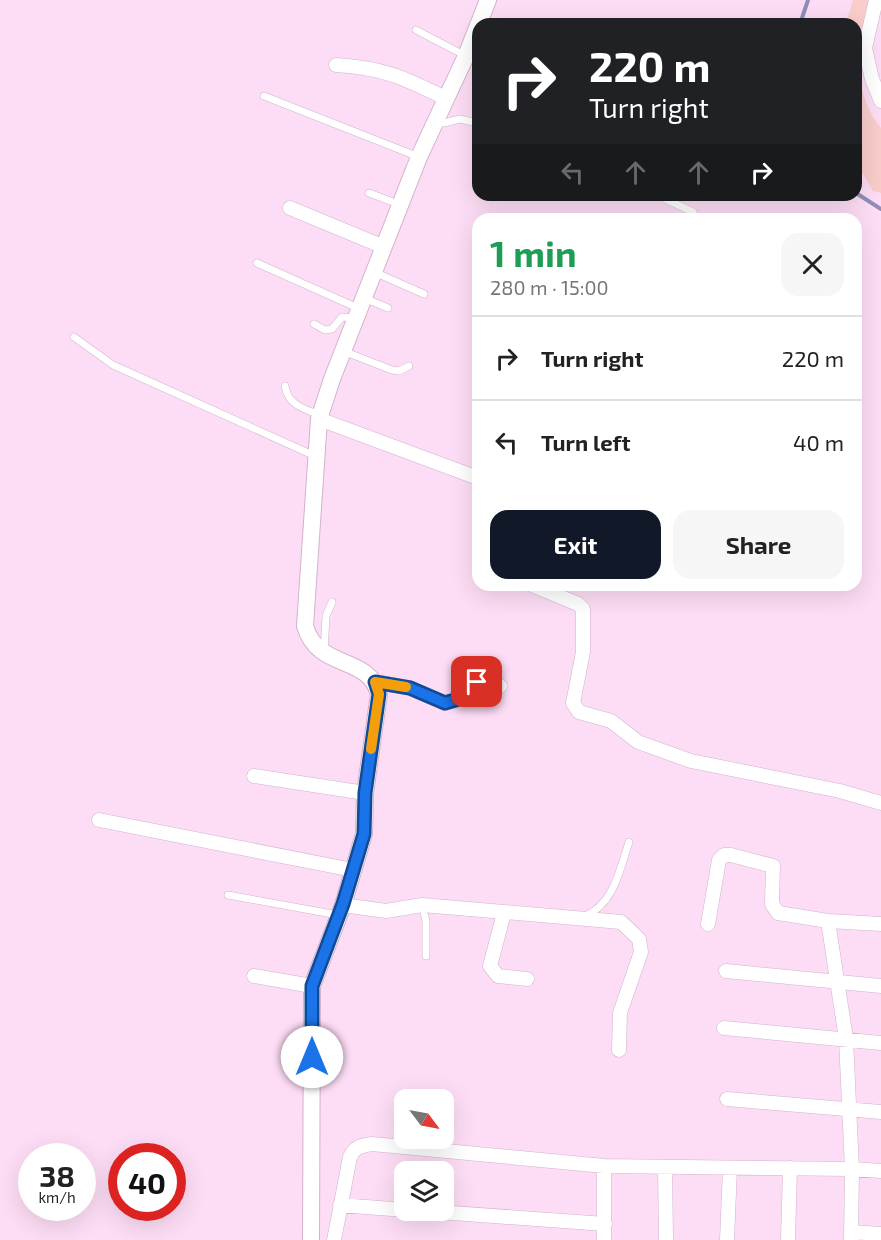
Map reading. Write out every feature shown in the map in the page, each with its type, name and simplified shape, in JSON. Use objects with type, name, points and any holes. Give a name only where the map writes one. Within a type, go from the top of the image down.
[{"type":"street","points":[[481,18],[488,0]]},
{"type":"street","points":[[876,0],[865,48],[872,79],[881,101]]},
{"type":"street","points":[[311,1240],[312,986],[341,910],[364,834],[365,793],[379,694],[375,682],[364,672],[324,653],[309,641],[305,626],[320,417],[343,351],[419,157],[472,41]]},
{"type":"street","points":[[336,64],[373,67],[398,75],[445,98]]},
{"type":"street","points":[[290,208],[384,247]]},
{"type":"street","points":[[320,417],[472,476]]},
{"type":"street","points":[[547,591],[578,604],[583,609],[583,652],[573,703],[579,712],[610,721],[638,742],[691,761],[840,791],[881,803]]},
{"type":"street","points":[[375,682],[403,686],[445,703],[465,697],[480,678],[488,678],[500,687]]},
{"type":"street","points":[[254,776],[365,793]]},
{"type":"street","points":[[99,820],[353,870]]},
{"type":"street","points":[[708,924],[719,860],[724,855],[773,866],[772,904],[777,913],[828,921],[881,924]]},
{"type":"street","points":[[341,910],[386,911],[422,905],[621,922],[639,939],[641,952],[620,1013],[619,1050]]},
{"type":"street","points":[[504,912],[490,966],[498,976],[527,979]]},
{"type":"street","points":[[828,921],[846,1039],[852,1169],[851,1236],[881,1234]]},
{"type":"street","points":[[726,971],[881,986]]},
{"type":"street","points":[[254,976],[312,986]]},
{"type":"street","points":[[724,1028],[881,1043]]},
{"type":"street","points":[[727,1099],[881,1112]]},
{"type":"street","points":[[334,1240],[350,1157],[353,1150],[359,1146],[372,1144],[604,1166],[881,1171]]},
{"type":"street","points":[[604,1166],[604,1240]]},
{"type":"street","points":[[665,1167],[666,1240]]},
{"type":"street","points":[[727,1240],[730,1168]]},
{"type":"street","points":[[788,1240],[790,1168]]},
{"type":"street","points":[[340,1205],[394,1209]]},
{"type":"street","points":[[454,1213],[605,1224]]},
{"type":"lane","points":[[416,30],[466,56]]},
{"type":"lane","points":[[264,96],[419,157]]},
{"type":"lane","points":[[434,121],[444,123],[460,119],[472,122]]},
{"type":"lane","points":[[369,193],[401,205]]},
{"type":"lane","points":[[670,201],[694,213]]},
{"type":"lane","points":[[257,263],[360,309]]},
{"type":"lane","points":[[374,272],[424,294]]},
{"type":"lane","points":[[314,324],[325,330],[332,329],[342,317],[360,309],[388,308]]},
{"type":"lane","points":[[74,337],[113,365],[318,457]]},
{"type":"lane","points":[[343,351],[392,370],[399,371],[409,366]]},
{"type":"lane","points":[[285,386],[286,397],[292,403],[320,417]]},
{"type":"lane","points":[[324,653],[325,623],[332,602]]},
{"type":"lane","points":[[579,918],[590,913],[609,896],[617,880],[629,842]]},
{"type":"lane","points":[[228,895],[341,910]]},
{"type":"lane","points":[[422,905],[426,921],[426,956]]},
{"type":"shaded area","points":[[853,0],[869,0],[862,27],[862,18],[848,18]]},
{"type":"shaded area","points":[[862,90],[869,110],[881,128],[881,193],[873,191],[862,172]]},
{"type":"waterway","points":[[802,18],[808,0]]},
{"type":"waterway","points":[[862,197],[881,209]]},
{"type":"slow traffic","points":[[371,749],[379,694],[375,682],[406,687]]},
{"type":"route","points":[[312,1057],[312,986],[343,904],[364,834],[365,793],[379,694],[375,682],[410,688],[445,703],[455,702],[465,697],[477,682]]}]
